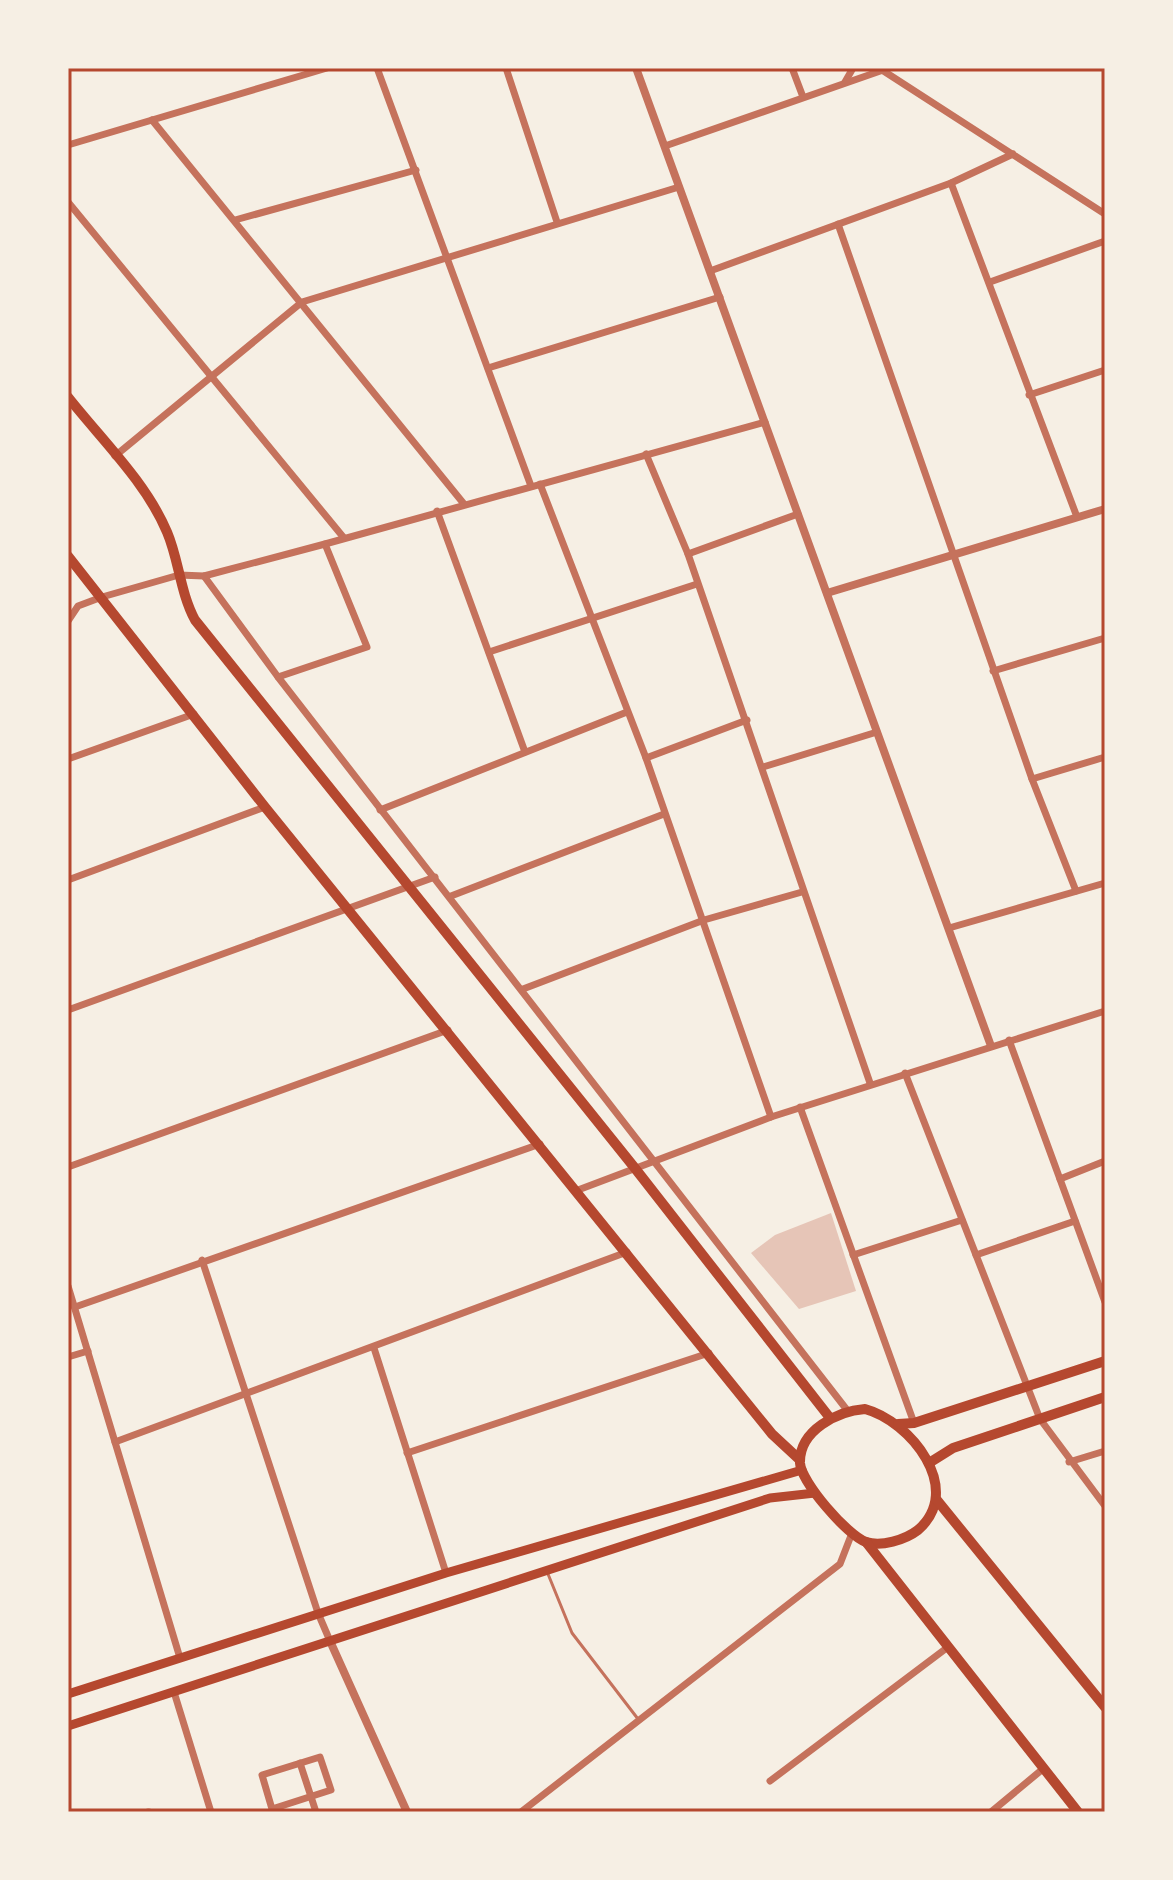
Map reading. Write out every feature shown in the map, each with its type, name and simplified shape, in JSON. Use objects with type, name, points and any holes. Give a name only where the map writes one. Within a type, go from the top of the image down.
[{"type":"main road","points":[[68,397],[142,490],[167,531],[186,603],[195,620],[634,1167],[830,1418]]},
{"type":"main road","points":[[68,556],[265,807],[578,1190],[772,1434],[801,1465],[815,1493],[852,1533],[866,1542],[1078,1812]]},
{"type":"main road","points":[[898,1424],[914,1423],[1105,1361]]},
{"type":"main road","points":[[929,1463],[953,1448],[1105,1397]]},
{"type":"main road","points":[[801,1465],[808,1441],[830,1418],[847,1410],[865,1409],[883,1414],[898,1424],[929,1463],[936,1481],[936,1499],[929,1516],[918,1530],[903,1539],[866,1542]]},
{"type":"main road","points":[[68,1694],[446,1573],[801,1465]]},
{"type":"main road","points":[[68,1726],[770,1498],[815,1493]]},
{"type":"main road","points":[[936,1499],[1105,1707]]},
{"type":"street","points":[[68,145],[327,68]]},
{"type":"street","points":[[377,68],[488,368],[646,758],[771,1117]]},
{"type":"street","points":[[506,68],[557,222]]},
{"type":"street","points":[[636,68],[991,1046]]},
{"type":"street","points":[[792,68],[803,97]]},
{"type":"street","points":[[845,82],[853,68]]},
{"type":"street","points":[[665,146],[885,69],[1105,214]]},
{"type":"street","points":[[152,120],[464,504]]},
{"type":"street","points":[[710,271],[951,183],[1013,154]]},
{"type":"street","points":[[235,220],[416,170]]},
{"type":"street","points":[[951,183],[1077,517]]},
{"type":"street","points":[[115,456],[208,376],[302,302],[679,187]]},
{"type":"street","points":[[68,202],[344,538]]},
{"type":"street","points":[[838,224],[993,671],[1076,891]]},
{"type":"street","points":[[990,282],[1105,241]]},
{"type":"street","points":[[488,368],[720,297]]},
{"type":"street","points":[[1029,395],[1105,370]]},
{"type":"street","points":[[68,621],[78,606],[179,575],[204,576],[765,422]]},
{"type":"street","points":[[646,454],[688,554],[870,1083]]},
{"type":"street","points":[[827,593],[1105,509]]},
{"type":"street","points":[[437,511],[525,752]]},
{"type":"street","points":[[688,554],[798,514]]},
{"type":"street","points":[[278,677],[367,647],[325,544]]},
{"type":"street","points":[[204,576],[380,810],[451,896],[652,1161],[847,1410]]},
{"type":"street","points":[[489,652],[697,584]]},
{"type":"street","points":[[68,602],[78,606]]},
{"type":"street","points":[[993,671],[1105,638]]},
{"type":"street","points":[[380,810],[627,712]]},
{"type":"street","points":[[68,759],[194,714]]},
{"type":"street","points":[[646,758],[747,720]]},
{"type":"street","points":[[763,767],[877,732]]},
{"type":"street","points":[[1032,779],[1105,757]]},
{"type":"street","points":[[68,880],[265,807]]},
{"type":"street","points":[[451,896],[664,814]]},
{"type":"street","points":[[68,1010],[435,877]]},
{"type":"street","points":[[949,928],[1105,883]]},
{"type":"street","points":[[523,989],[704,920],[802,892]]},
{"type":"street","points":[[578,1190],[870,1083],[1105,1011]]},
{"type":"street","points":[[68,1167],[448,1030]]},
{"type":"street","points":[[1009,1040],[1105,1302]]},
{"type":"street","points":[[905,1073],[1040,1419],[1069,1462],[1105,1506]]},
{"type":"street","points":[[800,1107],[914,1423]]},
{"type":"street","points":[[75,1307],[540,1144]]},
{"type":"street","points":[[1060,1179],[1105,1161]]},
{"type":"street","points":[[853,1255],[962,1220]]},
{"type":"street","points":[[976,1255],[1075,1221]]},
{"type":"street","points":[[115,1442],[245,1397],[627,1252]]},
{"type":"street","points":[[202,1260],[318,1613],[407,1812]]},
{"type":"street","points":[[68,1286],[180,1658]]},
{"type":"street","points":[[374,1348],[446,1573]]},
{"type":"street","points":[[68,1357],[88,1351]]},
{"type":"street","points":[[407,1453],[709,1353]]},
{"type":"street","points":[[1069,1462],[1105,1451]]},
{"type":"street","points":[[521,1812],[840,1564],[852,1533]]},
{"type":"street","points":[[770,1781],[948,1647]]},
{"type":"street","points":[[174,1692],[211,1812]]},
{"type":"street","points":[[320,1757],[331,1790],[311,1796],[272,1809],[262,1775],[320,1757]]},
{"type":"street","points":[[300,1763],[316,1812]]},
{"type":"street","points":[[991,1812],[1044,1768]]},
{"type":"lane","points":[[547,1571],[572,1633],[639,1720]]},
{"type":"building","points":[[831,1213],[856,1291],[799,1309],[751,1253],[775,1235]]}]
